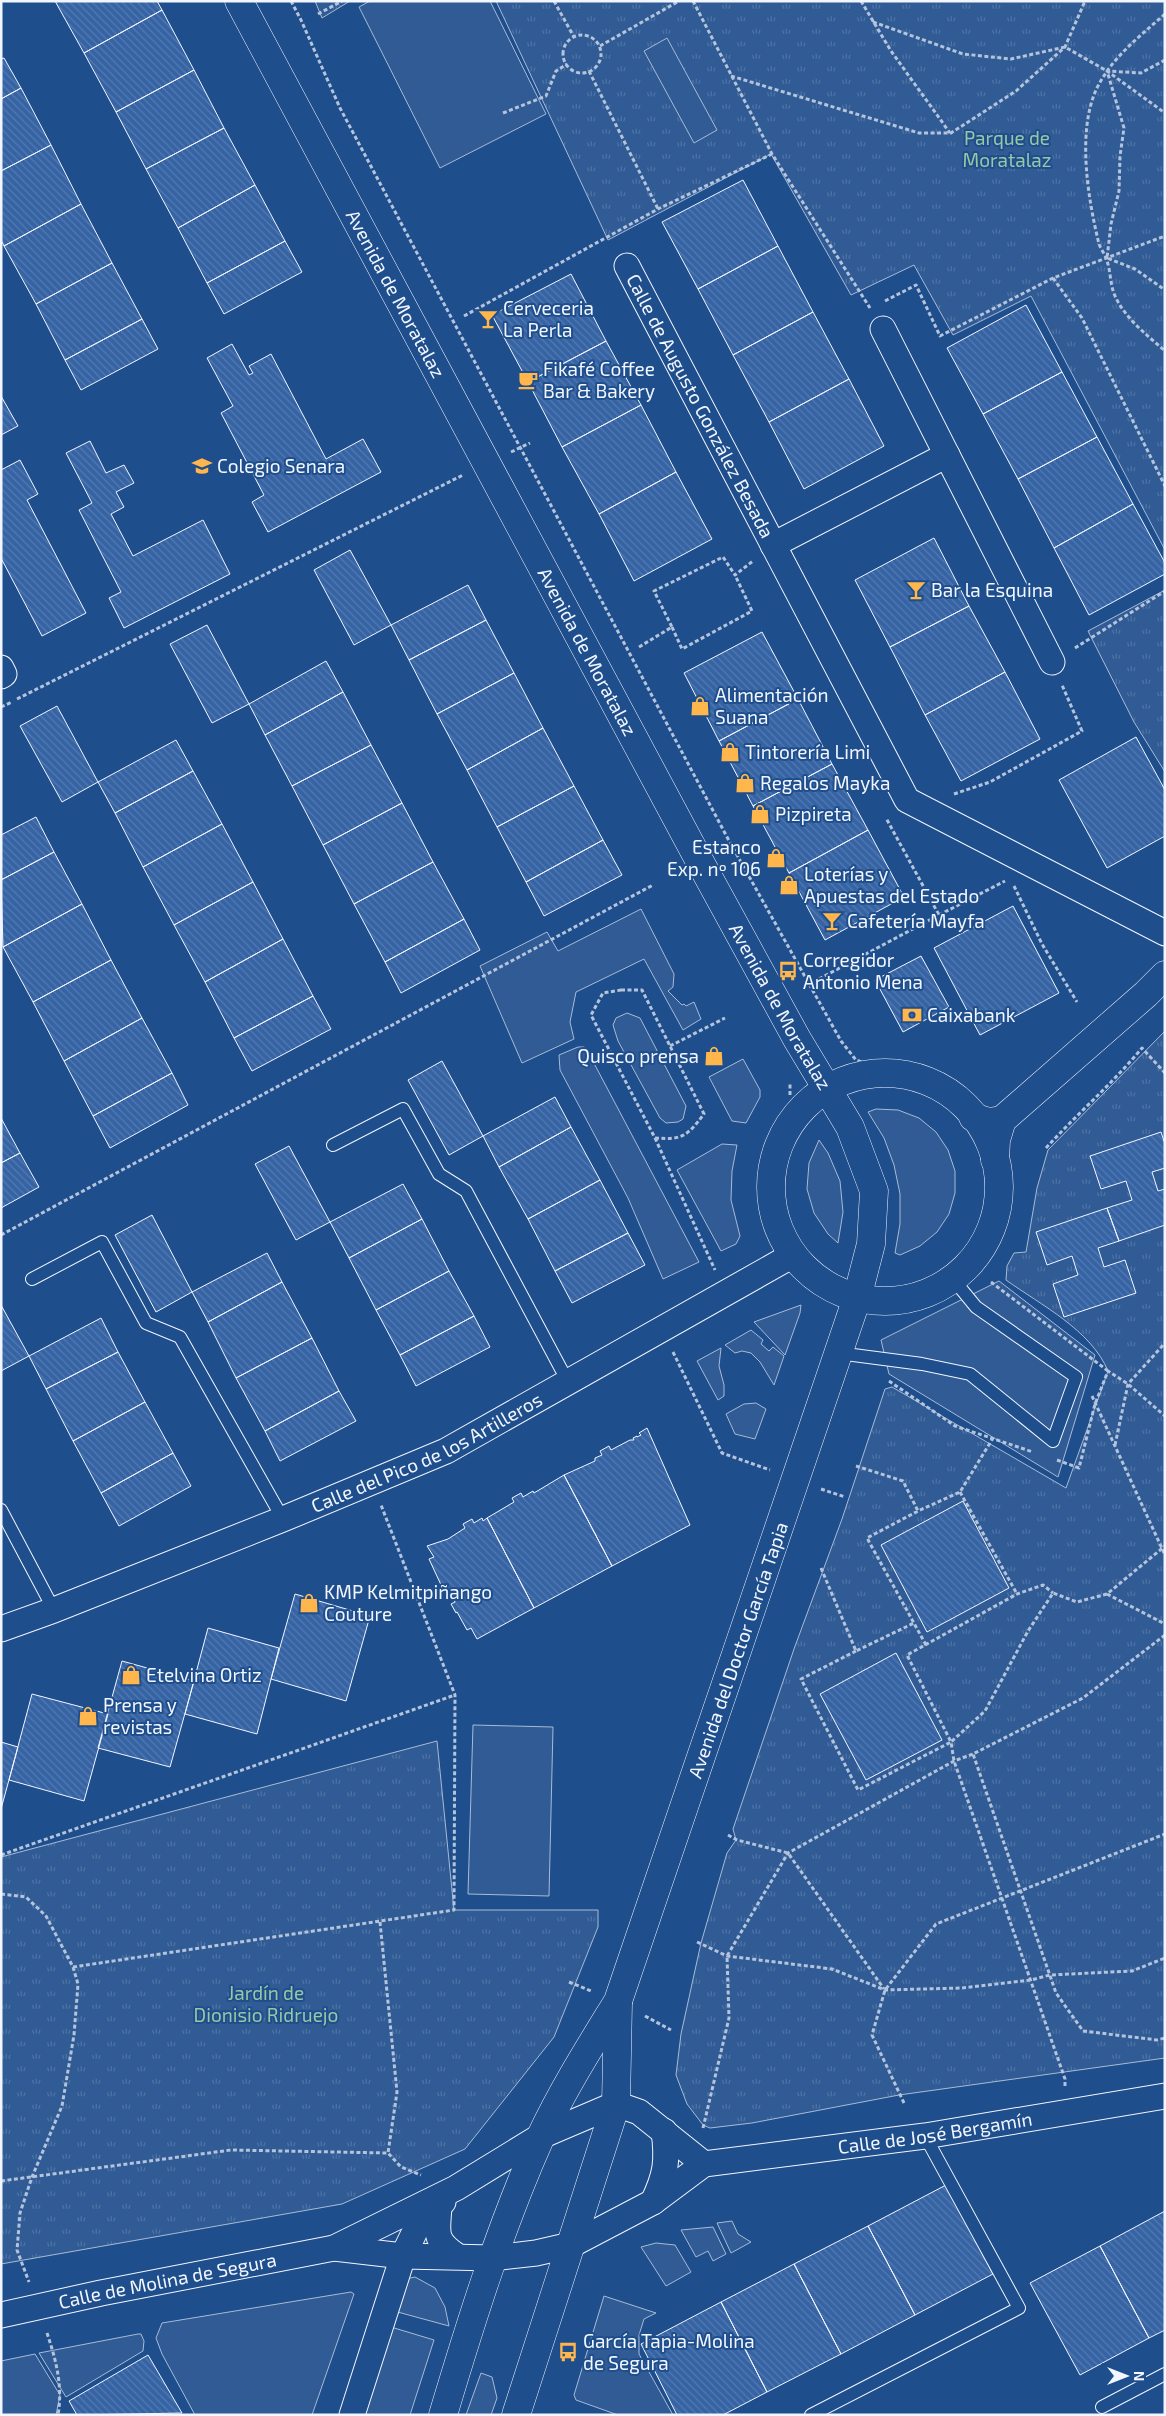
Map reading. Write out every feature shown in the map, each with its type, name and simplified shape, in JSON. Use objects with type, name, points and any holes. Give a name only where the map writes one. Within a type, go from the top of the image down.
[{"type":"main road","name":"Avenida de Moratalaz","points":[[243,6],[699,860],[826,1089],[850,1127],[874,1192],[871,1244],[857,1298]]},
{"type":"main road","points":[[1002,1120],[989,1122],[971,1106],[965,1106],[947,1091],[926,1081],[902,1074],[876,1073],[850,1078],[826,1089],[802,1109],[780,1141],[772,1166],[771,1193],[779,1231],[793,1255],[806,1270],[822,1282],[857,1298],[884,1302],[910,1298],[933,1291],[953,1279],[976,1256],[992,1227],[998,1200],[995,1160],[996,1140],[1002,1120],[1146,994],[1165,974]]},
{"type":"main road","points":[[971,1106],[989,1142],[995,1160]]},
{"type":"main road","name":"Avenida del Doctor García Tapia","points":[[444,2415],[493,2258],[541,2136],[574,2072],[618,2001],[857,1298]]},
{"type":"main road","name":"Avenida del Doctor García Tapia","points":[[516,2415],[616,2104],[618,2001]]},
{"type":"street","name":"Calle de Augusto González Besada","points":[[627,266],[907,800],[1165,933]]},
{"type":"street","points":[[877,319],[1052,662]]},
{"type":"street","name":"Calle de Augusto González Besada","points":[[773,545],[947,455]]},
{"type":"street","points":[[1,668],[4,674],[1,676]]},
{"type":"street","name":"Calle del Pico de los Artilleros","points":[[1,1629],[284,1520],[446,1451],[793,1255]]},
{"type":"street","name":"Calle de José Bergamín","points":[[571,2245],[653,2202],[704,2164],[925,2136],[1165,2096]]},
{"type":"street","points":[[616,2104],[639,2112],[704,2164]]},
{"type":"street","name":"Calle de Molina de Segura","points":[[1,2315],[101,2293],[334,2248],[448,2197],[541,2136],[616,2104]]},
{"type":"street","points":[[653,2202],[664,2178],[667,2154],[664,2131]]},
{"type":"street","points":[[448,2197],[438,2235],[444,2247],[457,2256]]},
{"type":"street","name":"Calle de Molina de Segura","points":[[403,2256],[416,2229],[448,2197]]},
{"type":"street","points":[[493,2258],[571,2245]]},
{"type":"street","name":"Calle de Molina de Segura","points":[[334,2248],[403,2256],[493,2258]]},
{"type":"street","points":[[352,2415],[403,2256]]},
{"type":"lane","points":[[333,1145],[402,1109],[439,1174],[466,1191],[568,1382]]},
{"type":"lane","points":[[32,1279],[102,1242],[146,1323],[180,1338],[284,1520]]},
{"type":"lane","points":[[838,1353],[922,1364],[970,1374],[1053,1441],[1076,1377],[976,1307],[953,1279]]},
{"type":"lane","points":[[1,1510],[54,1610]]},
{"type":"lane","points":[[811,2415],[1019,2308],[925,2136]]},
{"type":"lane","points":[[1102,2407],[1165,2374]]},
{"type":"path","points":[[291,1],[302,20],[340,108],[727,837],[841,1040],[856,1060],[874,1066],[904,1067],[929,1072],[971,1106]]},
{"type":"path","points":[[318,14],[342,1]]},
{"type":"path","points":[[554,1],[574,37]]},
{"type":"path","points":[[600,46],[679,1]]},
{"type":"path","points":[[693,1],[772,154],[877,319],[916,285],[940,336],[1054,278],[1165,236]]},
{"type":"path","points":[[861,1],[918,90],[951,133]]},
{"type":"path","points":[[732,76],[919,133],[951,133],[1016,91],[1066,47],[1085,1]]},
{"type":"path","points":[[1165,14],[1120,54],[1107,71],[1096,89],[1088,113],[1086,137],[1090,197],[1100,246],[1107,258],[1135,269],[1165,290]]},
{"type":"path","points":[[873,22],[963,54],[1012,60],[1066,47],[1107,71],[1165,113]]},
{"type":"path","points":[[574,37],[591,37],[600,46],[601,58],[599,64],[589,71],[577,72],[567,64],[564,52],[565,46],[574,37]]},
{"type":"path","points":[[1107,71],[1141,73],[1165,60]]},
{"type":"path","points":[[503,113],[546,96],[556,71],[567,64]]},
{"type":"path","points":[[589,71],[658,209]]},
{"type":"path","points":[[1107,71],[1124,128],[1120,156],[1120,191],[1111,224],[1107,258],[1115,298],[1142,331],[1165,351]]},
{"type":"path","points":[[464,316],[658,209],[772,154]]},
{"type":"path","points":[[1054,278],[1082,318],[1165,486]]},
{"type":"path","points":[[510,452],[530,444]]},
{"type":"path","points":[[1,707],[465,474]]},
{"type":"path","points":[[735,575],[773,545]]},
{"type":"path","points":[[723,557],[735,575],[752,611],[682,649],[654,591],[723,557]]},
{"type":"path","points":[[1052,662],[1165,591]]},
{"type":"path","points":[[639,647],[672,627]]},
{"type":"path","points":[[939,915],[996,884],[1011,879],[1042,944],[1077,1002]]},
{"type":"path","points":[[1,1235],[653,885]]},
{"type":"path","points":[[655,1138],[678,1139],[694,1127],[704,1114],[642,990],[603,993],[591,1015],[655,1138],[717,1275]]},
{"type":"path","points":[[670,1046],[725,1018]]},
{"type":"path","points":[[1046,1148],[1118,1076],[1142,1048],[1165,1073]]},
{"type":"path","points":[[991,1282],[1108,1371],[1128,1384],[1165,1416]]},
{"type":"path","points":[[661,1329],[722,1454],[796,1480]]},
{"type":"path","points":[[1114,1446],[1128,1384],[1165,1343]]},
{"type":"path","points":[[1053,1459],[1079,1468],[1096,1404],[1108,1371]]},
{"type":"path","points":[[1076,1377],[1087,1385],[1165,1555]]},
{"type":"path","points":[[885,1379],[955,1426],[1036,1453]]},
{"type":"path","points":[[926,1645],[867,1538],[918,1511],[960,1492],[993,1438]]},
{"type":"path","points":[[856,1466],[903,1481],[918,1511]]},
{"type":"path","points":[[73,1967],[454,1910],[455,1695],[372,1482]]},
{"type":"path","points":[[960,1492],[1017,1594]]},
{"type":"path","points":[[1064,2079],[954,1761],[951,1742],[907,1654],[1017,1594],[1043,1585],[1053,1593],[1078,1602],[1106,1594],[1163,1548]]},
{"type":"path","points":[[821,1568],[856,1651]]},
{"type":"path","points":[[914,1623],[801,1679],[858,1790],[951,1742],[985,1711],[1028,1630],[1053,1593]]},
{"type":"path","points":[[1106,1594],[1165,1624]]},
{"type":"path","points":[[704,2164],[703,2125],[729,2018],[727,1956],[788,1853],[954,1761],[973,1754],[1082,1698],[1165,1635]]},
{"type":"path","points":[[1,1855],[455,1695]]},
{"type":"path","points":[[973,1754],[1056,1993],[1083,2031],[1157,2040],[1165,2038]]},
{"type":"path","points":[[904,2104],[872,2035],[885,1990],[936,1924],[1165,1834]]},
{"type":"path","points":[[728,1835],[736,1840],[788,1853],[885,1990]]},
{"type":"path","points":[[1,1894],[26,1898],[46,1916],[73,1967],[78,1984],[74,2035],[62,2106],[32,2177],[20,2213],[17,2250],[55,2355],[61,2396],[58,2415]]},
{"type":"path","points":[[380,1922],[397,2092],[388,2153]]},
{"type":"path","points":[[697,1942],[727,1956],[832,1969],[885,1990],[962,1988],[1031,1980],[1050,1975],[1132,1971],[1165,1958]]},
{"type":"path","points":[[1,2181],[231,2150],[388,2153],[401,2167],[448,2197]]},
{"type":"green space","points":[[315,1],[350,1],[322,18]]},
{"type":"green space","name":"Parque de Moratalaz","points":[[496,1],[1165,1],[1165,550],[1031,296],[953,335],[914,265],[851,295],[771,154],[608,240]]},
{"type":"green space","points":[[1165,590],[1165,772],[1134,722],[1088,631]]},
{"type":"green space","points":[[1165,1031],[1165,2058],[899,2095],[752,2123],[710,2128],[703,2125],[687,2104],[676,2075],[681,2034],[701,1943],[727,1853],[736,1840],[733,1829],[794,1649],[842,1519],[885,1389],[892,1387],[1066,1488],[1108,1371],[1090,1343],[1077,1331],[1049,1309],[1006,1280],[1007,1266],[1014,1253],[1026,1252],[1037,1188],[1048,1150]]},
{"type":"green space","name":"Jardín de Dionisio Ridruejo","points":[[437,1741],[454,1910],[598,1910],[598,1927],[554,2037],[465,2149],[342,2204],[1,2264],[1,1857]]},
{"type":"shaded area","points":[[370,1],[490,1],[546,114],[440,168],[359,7]]},
{"type":"shaded area","points":[[667,38],[717,130],[694,143],[644,51]]},
{"type":"shaded area","points":[[641,909],[674,974],[673,987],[668,991],[682,1005],[686,1006],[694,1002],[701,1019],[683,1030],[644,959],[576,992],[570,1022],[574,1039],[522,1063],[480,966],[547,932],[558,951]]},
{"type":"shaded area","points":[[627,1013],[640,1018],[686,1106],[683,1119],[678,1122],[666,1123],[660,1118],[618,1041],[613,1025],[616,1018]]},
{"type":"shaded area","points":[[578,1047],[584,1047],[587,1050],[699,1262],[663,1279],[628,1198],[560,1070],[559,1055]]},
{"type":"shaded area","points":[[743,1059],[760,1090],[760,1097],[746,1123],[732,1121],[709,1077]]},
{"type":"shaded area","points":[[876,1109],[898,1110],[919,1118],[936,1132],[948,1150],[955,1171],[955,1193],[949,1214],[937,1232],[920,1246],[900,1255],[895,1253],[900,1224],[900,1194],[894,1165],[884,1138],[868,1112]]},
{"type":"shaded area","points":[[819,1140],[828,1153],[840,1181],[843,1212],[838,1243],[828,1234],[814,1213],[807,1189],[809,1163]]},
{"type":"shaded area","points":[[722,1144],[737,1145],[732,1171],[731,1200],[740,1236],[736,1244],[721,1251],[677,1170]]},
{"type":"shaded area","points":[[999,1281],[1095,1355],[1058,1477],[889,1374],[881,1340]]},
{"type":"shaded area","points":[[801,1305],[800,1313],[785,1355],[754,1322]]},
{"type":"shaded area","points":[[751,1330],[763,1340],[761,1344],[769,1351],[773,1347],[784,1356],[774,1385],[760,1362],[751,1353],[742,1351],[735,1353],[725,1345]]},
{"type":"shaded area","points":[[721,1348],[719,1366],[724,1385],[724,1396],[718,1400],[697,1361]]},
{"type":"shaded area","points":[[756,1403],[766,1409],[755,1439],[735,1434],[726,1414],[744,1404]]},
{"type":"shaded area","points":[[473,1725],[553,1727],[549,1896],[468,1894]]},
{"type":"shaded area","points":[[732,2221],[738,2234],[751,2242],[731,2253],[717,2223]]},
{"type":"shaded area","points":[[713,2227],[726,2254],[713,2261],[708,2251],[696,2257],[681,2230]]},
{"type":"shaded area","points":[[656,2243],[675,2245],[691,2272],[666,2286],[641,2247]]},
{"type":"shaded area","points":[[415,2277],[435,2288],[445,2307],[449,2326],[394,2311],[406,2279]]},
{"type":"shaded area","points":[[351,2292],[354,2294],[312,2415],[195,2415],[162,2354],[156,2338],[162,2323]]},
{"type":"shaded area","points":[[604,2296],[656,2313],[644,2319],[639,2335],[639,2354],[673,2415],[618,2415],[576,2400],[574,2395]]},
{"type":"shaded area","points":[[391,2327],[434,2340],[410,2415],[361,2415]]},
{"type":"shaded area","points":[[141,2334],[144,2341],[143,2351],[66,2397],[39,2353]]},
{"type":"shaded area","points":[[35,2354],[60,2395],[56,2415],[1,2415],[1,2361]]},
{"type":"shaded area","points":[[481,2373],[492,2377],[497,2398],[491,2415],[466,2415]]},
{"type":"building","points":[[55,1],[157,1],[162,10],[84,53]]},
{"type":"building","points":[[162,10],[194,70],[116,112],[84,53]]},
{"type":"building","points":[[4,58],[21,88],[1,99],[1,59]]},
{"type":"building","points":[[194,70],[224,128],[146,169],[116,112]]},
{"type":"building","points":[[21,88],[51,145],[1,171],[1,99]]},
{"type":"building","points":[[224,128],[255,185],[178,228],[146,169]]},
{"type":"building","points":[[51,145],[81,204],[4,246],[1,240],[1,171]]},
{"type":"building","points":[[743,180],[778,246],[698,289],[662,222]]},
{"type":"building","points":[[255,185],[285,241],[207,283],[178,228]]},
{"type":"building","points":[[81,204],[112,263],[36,304],[4,246]]},
{"type":"building","points":[[285,241],[302,272],[224,314],[207,283]]},
{"type":"building","points":[[778,246],[813,312],[733,355],[698,289]]},
{"type":"building","points":[[112,263],[142,319],[65,360],[36,304]]},
{"type":"building","points":[[571,274],[606,341],[528,382],[492,315]]},
{"type":"building","points":[[1026,305],[1062,372],[983,414],[947,348]]},
{"type":"building","points":[[813,312],[849,379],[769,422],[733,355]]},
{"type":"building","points":[[142,319],[158,349],[81,390],[65,360]]},
{"type":"building","points":[[606,341],[641,405],[562,447],[528,382]]},
{"type":"building","points":[[232,344],[249,375],[253,373],[249,366],[271,354],[326,459],[363,439],[381,472],[268,532],[252,502],[264,495],[221,413],[233,406],[207,358]]},
{"type":"building","points":[[1062,372],[1097,437],[1018,479],[983,414]]},
{"type":"building","points":[[849,379],[884,446],[804,489],[769,422]]},
{"type":"building","points":[[1,396],[18,426],[1,435]]},
{"type":"building","points":[[641,405],[676,472],[599,514],[562,447]]},
{"type":"building","points":[[1097,437],[1133,504],[1054,548],[1018,479]]},
{"type":"building","points":[[90,441],[106,473],[124,465],[134,483],[116,492],[124,507],[111,514],[133,556],[203,520],[230,574],[124,628],[109,598],[121,592],[79,510],[92,503],[66,453]]},
{"type":"building","points":[[20,460],[38,494],[27,500],[86,613],[42,636],[1,558],[1,470]]},
{"type":"building","points":[[676,472],[712,539],[634,581],[599,514]]},
{"type":"building","points":[[1133,504],[1165,563],[1165,574],[1089,615],[1054,548]]},
{"type":"building","points":[[934,538],[969,606],[890,647],[855,580]]},
{"type":"building","points":[[350,550],[391,625],[354,645],[314,570]]},
{"type":"building","points":[[468,585],[486,620],[409,660],[391,625]]},
{"type":"building","points":[[969,606],[1005,672],[925,715],[890,647]]},
{"type":"building","points":[[486,620],[514,673],[437,714],[409,660]]},
{"type":"building","points":[[207,625],[249,704],[212,723],[170,644]]},
{"type":"building","points":[[762,632],[798,699],[719,741],[684,673]]},
{"type":"building","points":[[326,661],[343,692],[265,735],[249,704]]},
{"type":"building","points":[[1005,672],[1040,739],[961,781],[925,715]]},
{"type":"building","points":[[514,673],[543,728],[467,770],[437,714]]},
{"type":"building","points":[[343,692],[371,745],[292,786],[265,735]]},
{"type":"building","points":[[798,699],[832,764],[753,806],[719,741]]},
{"type":"building","points":[[57,706],[98,782],[62,802],[20,726]]},
{"type":"building","points":[[543,728],[574,786],[497,827],[467,770]]},
{"type":"building","points":[[1136,737],[1165,790],[1165,836],[1107,868],[1059,780]]},
{"type":"building","points":[[176,740],[193,771],[115,813],[98,782]]},
{"type":"building","points":[[371,745],[402,803],[323,845],[292,786]]},
{"type":"building","points":[[832,764],[868,830],[789,873],[753,806]]},
{"type":"building","points":[[193,771],[222,824],[143,867],[115,813]]},
{"type":"building","points":[[574,786],[603,840],[526,882],[497,827]]},
{"type":"building","points":[[402,803],[433,862],[354,904],[323,845]]},
{"type":"building","points":[[36,817],[54,852],[1,880],[1,835]]},
{"type":"building","points":[[222,824],[253,882],[174,925],[143,867]]},
{"type":"building","points":[[868,830],[904,897],[825,940],[789,873]]},
{"type":"building","points":[[603,840],[622,875],[544,916],[526,882]]},
{"type":"building","points":[[54,852],[82,904],[3,947],[1,880]]},
{"type":"building","points":[[433,862],[464,919],[385,962],[354,904]]},
{"type":"building","points":[[253,882],[283,939],[205,982],[174,925]]},
{"type":"building","points":[[82,904],[111,960],[33,1002],[3,947]]},
{"type":"building","points":[[1013,906],[1059,993],[980,1035],[934,948]]},
{"type":"building","points":[[464,919],[480,950],[401,993],[385,962]]},
{"type":"building","points":[[283,939],[313,996],[234,1038],[205,982]]},
{"type":"building","points":[[921,956],[949,1007],[903,1032],[875,980]]},
{"type":"building","points":[[111,960],[142,1018],[64,1061],[33,1002]]},
{"type":"building","points":[[313,996],[331,1029],[252,1071],[234,1038]]},
{"type":"building","points":[[142,1018],[172,1073],[93,1116],[64,1061]]},
{"type":"building","points":[[442,1061],[483,1136],[449,1155],[408,1080]]},
{"type":"building","points":[[172,1073],[188,1105],[110,1148],[93,1116]]},
{"type":"building","points":[[555,1097],[571,1127],[499,1167],[483,1136]]},
{"type":"building","points":[[1,1118],[20,1153],[1,1163]]},
{"type":"building","points":[[571,1127],[600,1180],[528,1219],[499,1167]]},
{"type":"building","points":[[1161,1132],[1165,1144],[1165,1168],[1152,1172],[1158,1191],[1165,1189],[1165,1225],[1119,1241],[1107,1208],[1132,1200],[1126,1181],[1101,1189],[1090,1156]]},
{"type":"building","points":[[289,1146],[330,1222],[296,1240],[255,1164]]},
{"type":"building","points":[[20,1153],[39,1187],[1,1208],[1,1163]]},
{"type":"building","points":[[600,1180],[628,1233],[555,1271],[528,1219]]},
{"type":"building","points":[[403,1184],[422,1219],[349,1258],[330,1222]]},
{"type":"building","points":[[1107,1208],[1119,1241],[1098,1248],[1104,1267],[1125,1260],[1136,1293],[1064,1317],[1053,1284],[1078,1275],[1072,1256],[1047,1265],[1036,1232]]},
{"type":"building","points":[[152,1215],[192,1292],[156,1312],[115,1235]]},
{"type":"building","points":[[422,1219],[449,1271],[376,1310],[349,1258]]},
{"type":"building","points":[[628,1233],[645,1265],[572,1303],[555,1271]]},
{"type":"building","points":[[267,1253],[282,1282],[208,1322],[192,1292]]},
{"type":"building","points":[[449,1271],[474,1316],[400,1355],[376,1310]]},
{"type":"building","points":[[282,1282],[312,1338],[236,1378],[208,1322]]},
{"type":"building","points":[[1,1305],[29,1356],[1,1371]]},
{"type":"building","points":[[474,1316],[490,1347],[416,1386],[400,1355]]},
{"type":"building","points":[[101,1318],[118,1352],[46,1389],[29,1356]]},
{"type":"building","points":[[312,1338],[339,1391],[265,1431],[236,1378]]},
{"type":"building","points":[[118,1352],[145,1402],[73,1441],[46,1389]]},
{"type":"building","points":[[339,1391],[356,1421],[280,1461],[265,1431]]},
{"type":"building","points":[[145,1402],[173,1453],[101,1493],[73,1441]]},
{"type":"building","points":[[647,1428],[690,1525],[612,1566],[564,1475],[595,1461],[595,1458],[602,1455],[600,1451],[609,1446],[611,1450],[630,1440],[634,1440],[633,1438],[641,1435],[639,1433]]},
{"type":"building","points":[[173,1453],[191,1486],[119,1526],[101,1493]]},
{"type":"building","points":[[564,1475],[612,1566],[534,1608],[487,1518],[514,1502],[512,1498],[521,1493],[523,1497],[533,1491],[534,1493]]},
{"type":"building","points":[[963,1501],[1009,1588],[927,1632],[881,1545]]},
{"type":"building","points":[[482,1518],[483,1521],[487,1518],[534,1608],[477,1639],[471,1628],[467,1630],[451,1604],[455,1602],[454,1599],[452,1600],[446,1585],[442,1587],[429,1559],[434,1557],[427,1546],[448,1539],[465,1528],[463,1524],[472,1519],[474,1523]]},
{"type":"building","points":[[295,1594],[370,1616],[346,1701],[271,1679]]},
{"type":"building","points":[[208,1628],[279,1648],[257,1734],[185,1714]]},
{"type":"building","points":[[896,1653],[942,1740],[866,1780],[820,1694]]},
{"type":"building","points":[[122,1661],[194,1681],[170,1767],[98,1748]]},
{"type":"building","points":[[32,1694],[108,1714],[84,1801],[9,1780]]},
{"type":"building","points":[[1,1742],[18,1747],[1,1809]]},
{"type":"building","points":[[946,2185],[993,2274],[915,2315],[868,2226]]},
{"type":"building","points":[[1165,2211],[1165,2330],[1149,2338],[1100,2246]]},
{"type":"building","points":[[868,2226],[915,2315],[841,2354],[794,2264]]},
{"type":"building","points":[[1100,2246],[1149,2338],[1080,2375],[1030,2283]]},
{"type":"building","points":[[794,2264],[841,2354],[767,2392],[721,2302]]},
{"type":"building","points":[[721,2302],[767,2392],[723,2415],[677,2415],[641,2344]]},
{"type":"building","points":[[148,2355],[182,2413],[77,2415],[69,2401]]},
{"type":"place","name":"Cerveceria La Perla","points":[[488,319]]},
{"type":"place","name":"Fikafé Coffee Bar & Bakery","points":[[528,380]]},
{"type":"place","name":"Colegio Senara","points":[[202,466]]},
{"type":"place","name":"Bar la Esquina","points":[[916,590]]},
{"type":"place","name":"Alimentación Suana","points":[[700,706]]},
{"type":"place","name":"Tintorería Limi","points":[[730,752]]},
{"type":"place","name":"Regalos Mayka","points":[[745,783]]},
{"type":"place","name":"Pizpireta","points":[[760,814]]},
{"type":"place","name":"Estanco Exp. nº 106","points":[[776,858]]},
{"type":"place","name":"Loterías y Apuestas del Estado","points":[[789,885]]},
{"type":"place","name":"Cafetería Mayfa","points":[[832,921]]},
{"type":"place","name":"Corregidor Antonio Mena","points":[[788,971]]},
{"type":"place","name":"Caixabank","points":[[912,1015]]},
{"type":"place","name":"Quisco prensa","points":[[714,1056]]},
{"type":"place","name":"KMP Kelmitpiñango Couture","points":[[309,1603]]},
{"type":"place","name":"Etelvina Ortiz","points":[[131,1675]]},
{"type":"place","name":"Prensa y revistas","points":[[88,1716]]},
{"type":"place","name":"García Tapia-Molina de Segura","points":[[568,2352]]}]
